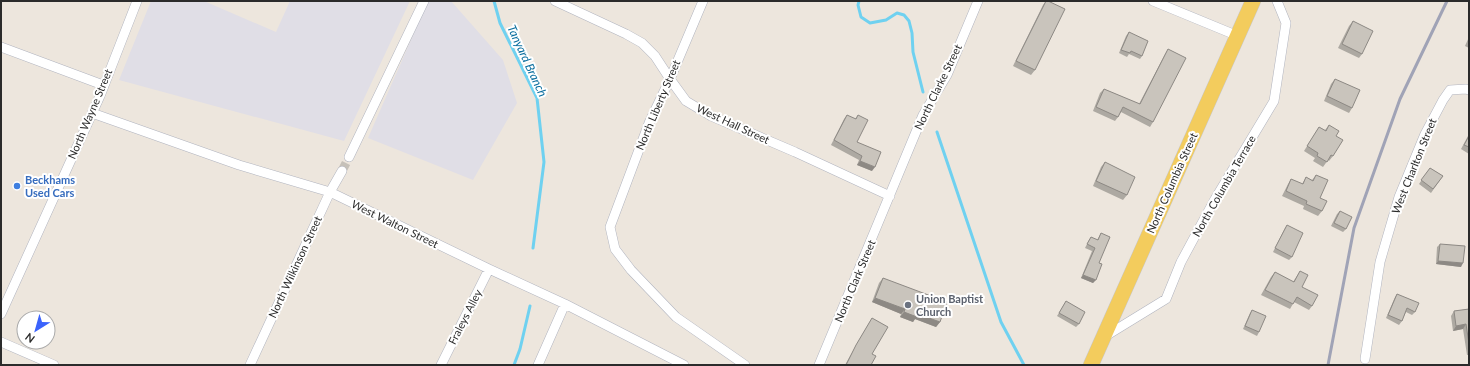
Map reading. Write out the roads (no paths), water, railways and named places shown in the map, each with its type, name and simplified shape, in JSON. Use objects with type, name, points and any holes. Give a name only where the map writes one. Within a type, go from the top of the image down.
[{"type":"main road","name":"North Columbia Street","points":[[1091,365],[1253,1]]},
{"type":"street","name":"North Wayne Street","points":[[1,314],[92,113],[137,1]]},
{"type":"street","points":[[349,157],[424,1]]},
{"type":"street","name":"West Hall Street","points":[[555,1],[572,4],[642,43],[655,56],[686,101],[711,116],[795,152],[890,196]]},
{"type":"street","name":"North Liberty Street","points":[[703,1],[670,79],[649,123],[610,228],[615,249],[631,270],[676,317],[745,365]]},
{"type":"street","name":"North Clarke Street","points":[[890,196],[923,114],[947,75],[978,1]]},
{"type":"street","points":[[1153,1],[1238,36]]},
{"type":"street","name":"North Columbia Terrace","points":[[1103,338],[1166,299],[1181,262],[1215,199],[1274,101],[1286,23],[1277,1]]},
{"type":"street","points":[[1,47],[104,85]]},
{"type":"street","name":"West Charlton Street","points":[[1365,359],[1380,262],[1399,197],[1425,134],[1443,100],[1450,90],[1469,90]]},
{"type":"street","name":"West Walton Street","points":[[92,113],[239,165],[330,192],[565,304],[684,365]]},
{"type":"street","name":"North Wilkinson Street","points":[[250,365],[330,192],[342,171]]},
{"type":"street","name":"North Clark Street","points":[[819,365],[890,196]]},
{"type":"street","name":"Fraleys Alley","points":[[441,365],[489,269]]},
{"type":"street","points":[[538,365],[565,304]]},
{"type":"street","points":[[1,342],[54,365]]},
{"type":"waterway","name":"Tanyard Branch","points":[[494,1],[500,23],[537,98],[544,162],[533,248]]},
{"type":"waterway","points":[[859,1],[858,5],[861,17],[870,23],[886,20],[897,13],[904,15],[909,21],[912,33],[913,52],[923,92]]},
{"type":"waterway","points":[[937,132],[1001,322],[1024,365]]},
{"type":"waterway","name":"Tanyard Branch","points":[[514,365],[520,349],[530,306]]},
{"type":"tunnel","points":[[342,171],[349,157]]},
{"type":"railway","points":[[1328,365],[1354,228],[1400,99],[1447,1]]},
{"type":"place","name":"Beckhams Used Cars","points":[[17,186]]},
{"type":"place","name":"Union Baptist Church","points":[[908,305]]}]
